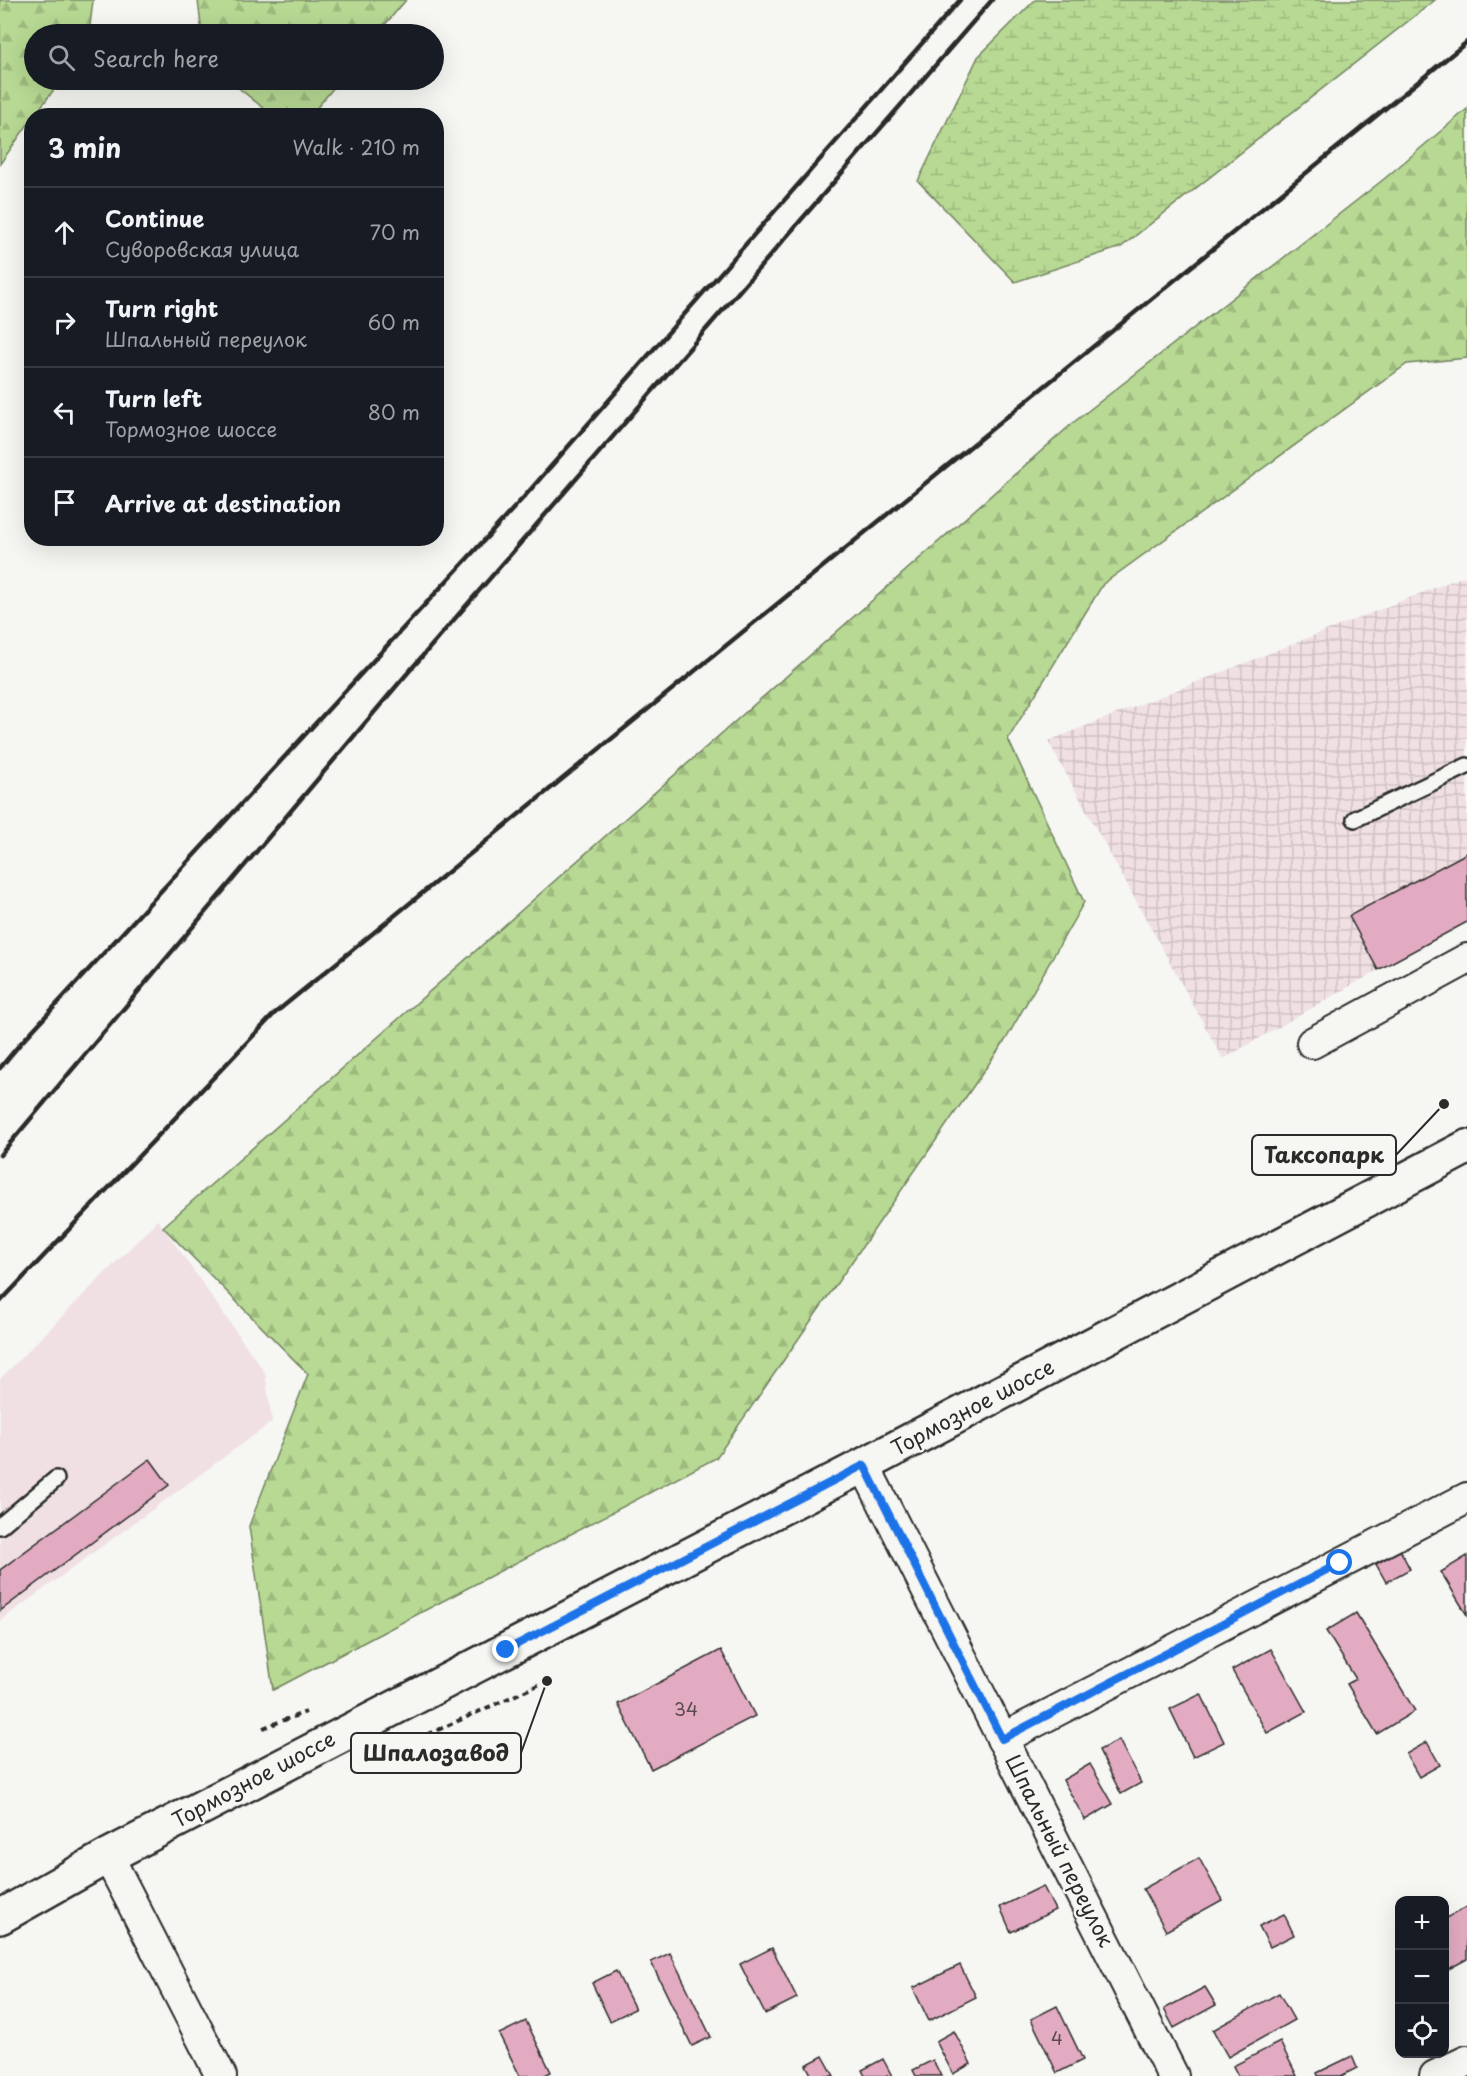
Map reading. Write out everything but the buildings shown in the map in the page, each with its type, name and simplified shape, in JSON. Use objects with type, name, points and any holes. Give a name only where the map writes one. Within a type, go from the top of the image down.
[{"type":"street","points":[[1312,1043],[1467,959]]},
{"type":"street","name":"Тормозное шоссе","points":[[0,1917],[108,1856],[864,1465],[1467,1147]]},
{"type":"street","name":"Шпальный переулок","points":[[864,1465],[1173,2076]]},
{"type":"street","points":[[1002,1739],[1467,1498]]},
{"type":"street","points":[[108,1856],[221,2076]]},
{"type":"street","points":[[1435,2076],[1467,2061]]},
{"type":"lane","points":[[1355,819],[1467,766]]},
{"type":"lane","points":[[0,1526],[56,1479]]},
{"type":"shaded area","points":[[1467,575],[1467,922],[1223,1059],[1048,741]]},
{"type":"shaded area","points":[[158,1220],[265,1373],[272,1422],[0,1621],[0,1379]]},
{"type":"green space","points":[[0,0],[93,0],[90,24],[24,24],[24,90],[54,90],[40,108],[24,108],[24,130],[0,164]]},
{"type":"green space","points":[[198,0],[406,0],[386,24],[201,24]]},
{"type":"green space","points":[[1035,0],[1435,0],[1121,247],[1015,282],[918,181],[978,57]]},
{"type":"green space","points":[[241,90],[332,90],[317,108],[263,108]]},
{"type":"green space","points":[[1467,109],[1467,358],[1407,364],[1103,584],[1008,739],[1084,902],[1006,1039],[716,1458],[273,1690],[249,1526],[308,1374],[163,1227],[1074,422],[1384,179]]},
{"type":"railway","points":[[0,1068],[524,497],[960,0]]},
{"type":"railway","points":[[0,1155],[399,683],[992,0]]},
{"type":"railway","points":[[0,1302],[275,1013],[1467,42]]},
{"type":"place","name":"Таксопарк","points":[[1444,1104]]},
{"type":"place","name":"Шпалозавод","points":[[547,1681]]},
{"type":"route","points":[[506,1650],[864,1465],[1002,1739],[1340,1563]]}]
